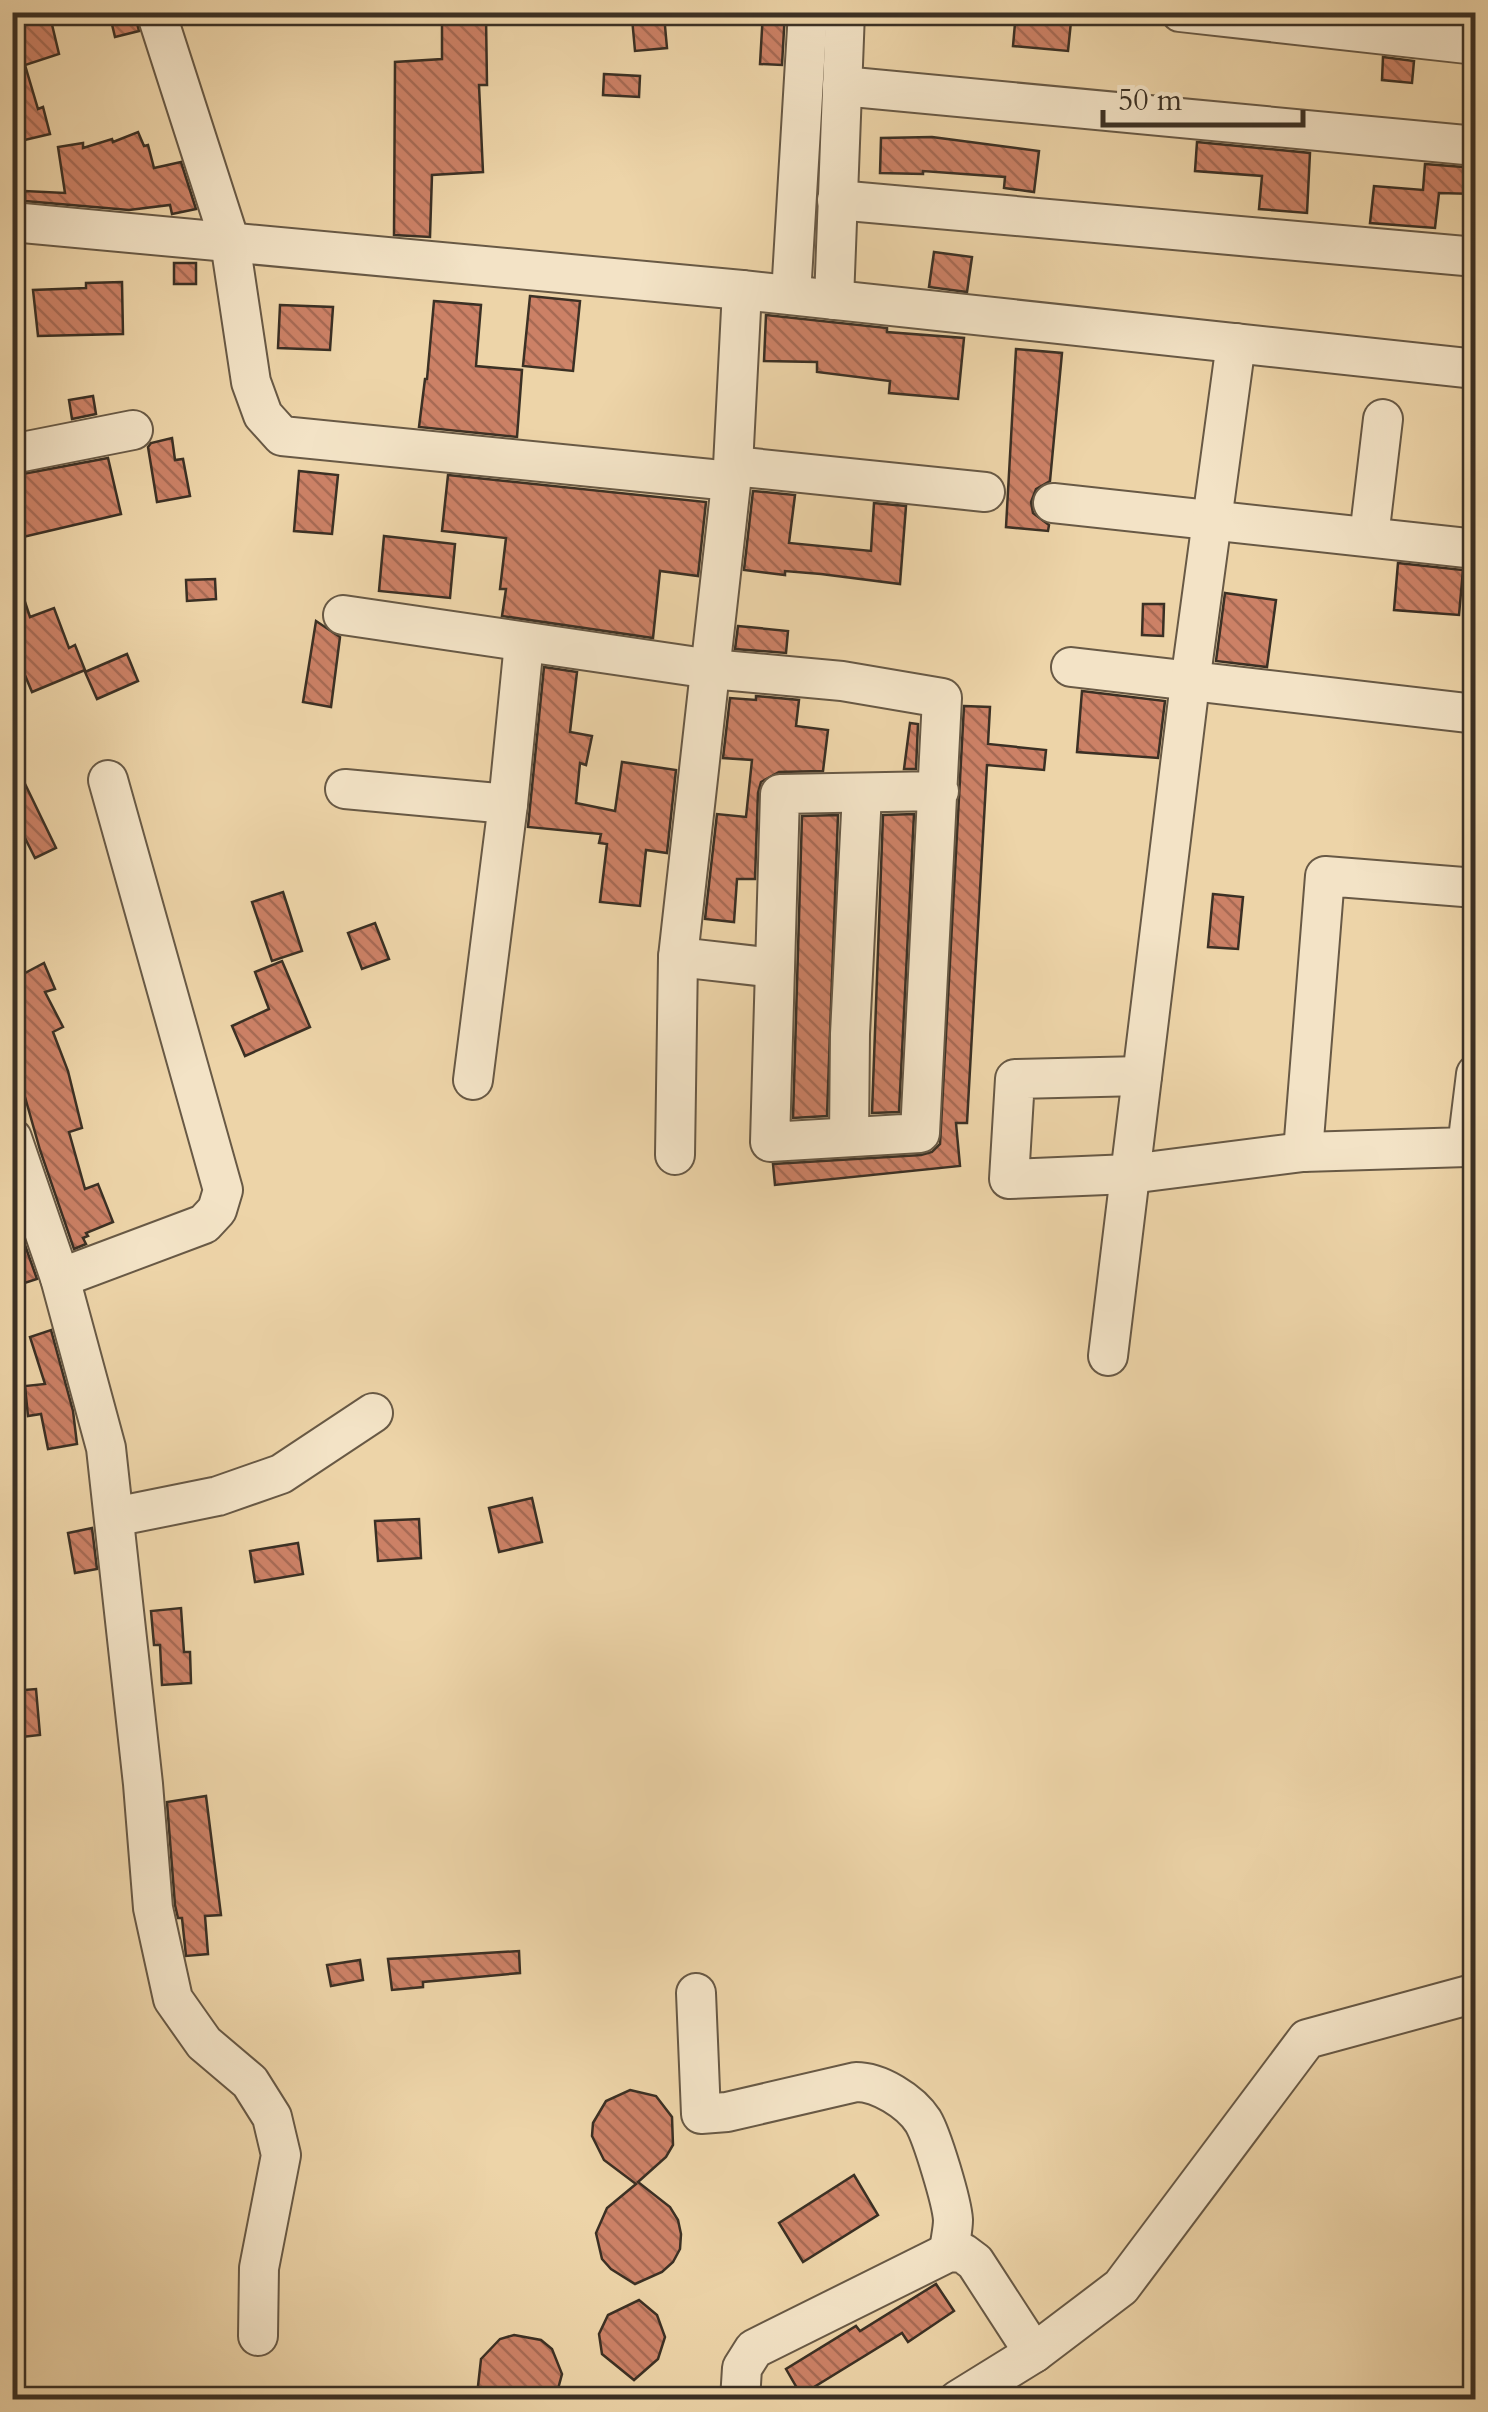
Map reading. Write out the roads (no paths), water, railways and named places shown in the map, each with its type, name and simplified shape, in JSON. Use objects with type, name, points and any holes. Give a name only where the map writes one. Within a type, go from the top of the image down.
[{"type":"street","points":[[156,12],[230,242],[251,382],[262,416],[282,436],[985,492]]},
{"type":"street","points":[[792,296],[808,12]]},
{"type":"street","points":[[834,300],[845,12]]},
{"type":"street","points":[[1180,12],[1476,46]]},
{"type":"street","points":[[842,86],[1476,146]]},
{"type":"street","points":[[837,200],[1476,257]]},
{"type":"street","points":[[12,222],[742,290],[1476,370]]},
{"type":"street","points":[[674,1154],[678,957],[732,474],[742,290]]},
{"type":"street","points":[[1108,1356],[1190,683],[1236,343]]},
{"type":"street","points":[[1368,537],[1383,418]]},
{"type":"street","points":[[12,454],[134,430]]},
{"type":"street","points":[[1053,503],[1476,549]]},
{"type":"street","points":[[344,616],[710,669],[842,681],[942,698],[939,791],[920,1132],[770,1142],[780,794],[939,791]]},
{"type":"street","points":[[473,1080],[524,643]]},
{"type":"street","points":[[1071,666],[1476,714]]},
{"type":"street","points":[[60,1278],[204,1224],[216,1210],[224,1190],[108,780]]},
{"type":"street","points":[[345,789],[508,804]]},
{"type":"street","points":[[849,1137],[862,792]]},
{"type":"street","points":[[1303,1152],[1325,876],[1476,888]]},
{"type":"street","points":[[678,957],[775,968]]},
{"type":"street","points":[[1142,1076],[1015,1079],[1009,1179],[1130,1174],[1303,1152],[1472,1147],[1476,1074]]},
{"type":"street","points":[[12,1138],[24,1207],[60,1278],[106,1448],[153,1908],[173,1999],[204,2043],[250,2082],[272,2118],[282,2155],[259,2268],[258,2336]]},
{"type":"street","points":[[114,1517],[218,1496],[281,1474],[374,1413]]},
{"type":"street","points":[[696,1993],[701,2114],[727,2112],[856,2082],[871,2082],[882,2088],[923,2122],[950,2202],[953,2221],[948,2252]]},
{"type":"street","points":[[958,2400],[1034,2353],[1121,2287],[1306,2038],[1476,1993]]},
{"type":"street","points":[[740,2400],[742,2368],[754,2349],[948,2252],[962,2253],[974,2262],[1034,2353]]}]
